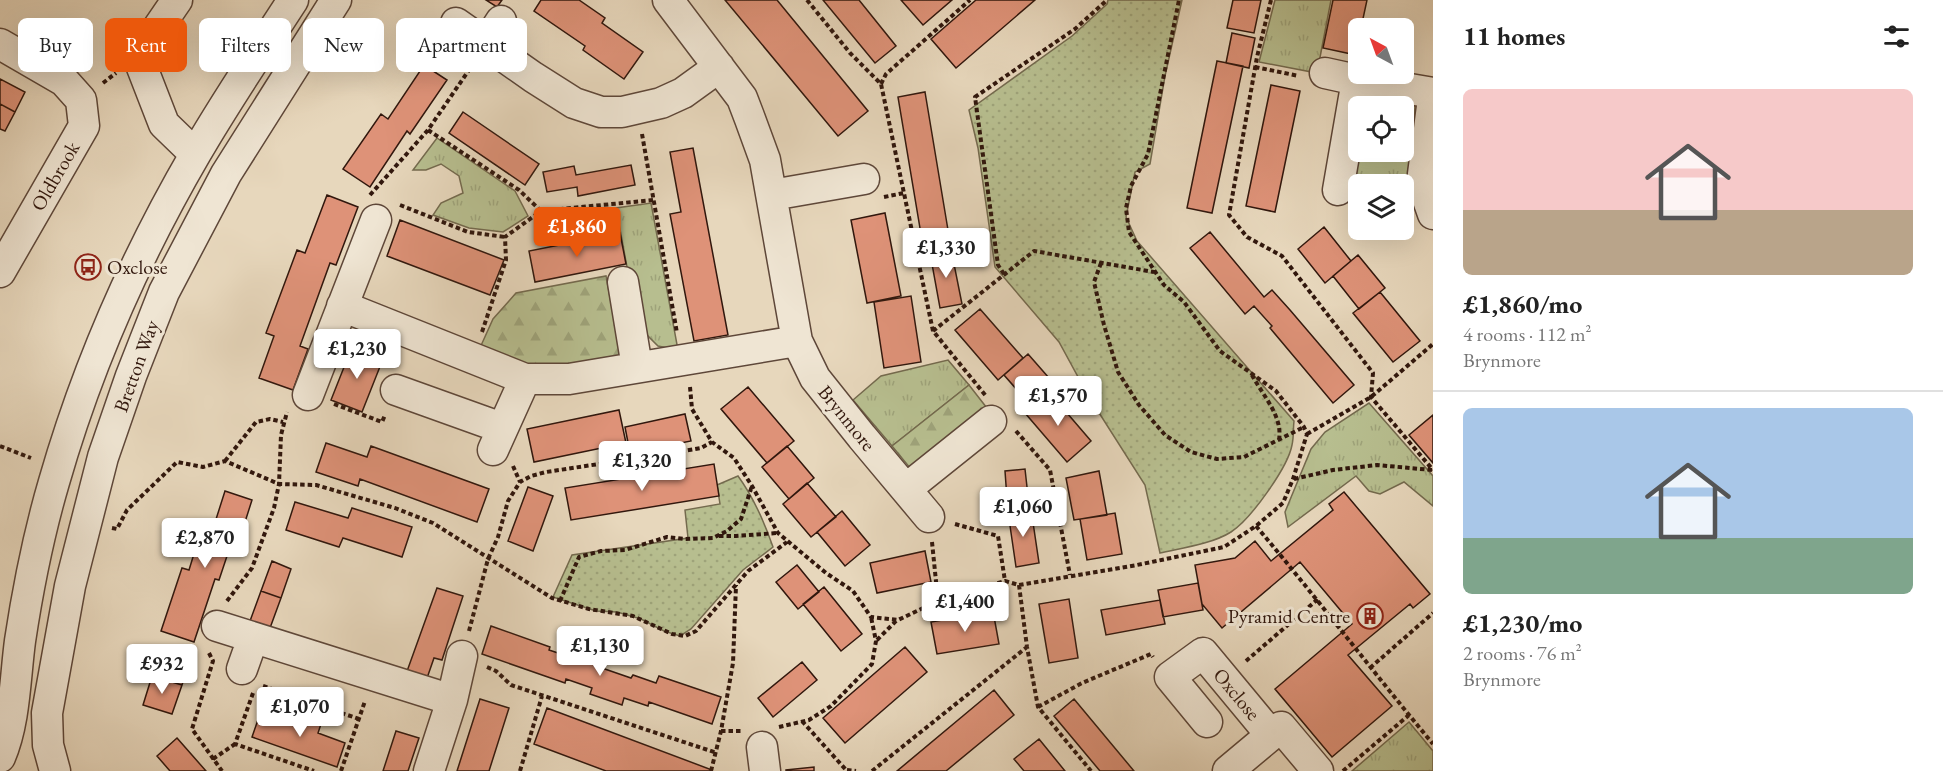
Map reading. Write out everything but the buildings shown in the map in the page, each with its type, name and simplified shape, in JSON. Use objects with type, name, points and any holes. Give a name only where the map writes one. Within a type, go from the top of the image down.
[{"type":"street","points":[[165,18],[177,0]]},
{"type":"street","name":"Bretton Way","points":[[0,757],[11,716],[21,638],[35,561],[54,482],[96,359],[134,269],[195,154],[292,0]]},
{"type":"street","name":"Bretton Way","points":[[55,771],[48,746],[47,713],[70,586],[103,457],[131,376],[164,292],[226,174],[336,0]]},
{"type":"street","name":"Brynmore","points":[[668,0],[742,98],[765,160],[797,340],[815,378],[861,437],[929,517]]},
{"type":"street","points":[[0,44],[64,81],[81,100]]},
{"type":"street","points":[[527,71],[533,78],[574,103],[602,112],[622,112],[661,102],[683,93],[719,67]]},
{"type":"street","points":[[144,72],[164,124],[195,154]]},
{"type":"street","points":[[1325,73],[1348,78]]},
{"type":"street","points":[[1338,190],[1356,84]]},
{"type":"street","points":[[1380,84],[1433,93]]},
{"type":"street","points":[[1433,99],[1423,174],[1426,194],[1433,214]]},
{"type":"street","name":"Oldbrook","points":[[0,272],[84,126],[81,100]]},
{"type":"street","points":[[772,195],[864,179]]},
{"type":"street","points":[[308,395],[381,203]]},
{"type":"street","points":[[623,282],[637,367]]},
{"type":"street","points":[[342,306],[525,379],[569,378],[797,340]]},
{"type":"street","points":[[396,390],[498,439],[525,379]]},
{"type":"street","points":[[906,489],[997,415]]},
{"type":"street","points":[[217,626],[452,700]]},
{"type":"street","points":[[242,669],[252,638]]},
{"type":"street","name":"Oxclose","points":[[1170,677],[1203,653],[1271,735]]},
{"type":"street","points":[[429,771],[452,700],[462,656]]},
{"type":"street","points":[[1170,677],[1207,722]]},
{"type":"street","name":"Oxclose","points":[[1228,771],[1281,728],[1318,771]]},
{"type":"path","points":[[807,0],[850,53],[881,84],[933,331],[997,415],[1050,470],[1070,575]]},
{"type":"path","points":[[881,84],[886,74],[970,0]]},
{"type":"path","points":[[1004,274],[998,265],[975,97],[1075,29],[1107,0]]},
{"type":"path","points":[[876,641],[898,620],[938,601],[1005,581],[1019,585],[1137,565],[1224,547],[1256,526],[1283,503],[1307,434],[1304,427],[1276,391],[1220,351],[1184,302],[1164,285],[1129,232],[1126,208],[1131,186],[1148,154],[1179,0]]},
{"type":"path","points":[[1271,0],[1255,67],[1229,215],[1247,237],[1282,256],[1373,373],[1371,397],[1433,470]]},
{"type":"path","points":[[1255,67],[1316,79],[1325,73]]},
{"type":"path","points":[[81,100],[118,72]]},
{"type":"path","points":[[637,109],[692,409],[712,442],[734,458],[778,533],[826,573],[853,591],[871,617],[876,641],[872,664],[831,706],[808,720],[801,721],[762,744],[721,731]]},
{"type":"path","points":[[428,130],[519,190],[541,211]]},
{"type":"path","points":[[381,203],[468,232],[505,237],[541,211],[653,200]]},
{"type":"path","points":[[481,333],[506,260],[505,237]]},
{"type":"path","points":[[933,331],[1034,251],[1155,272]]},
{"type":"path","points":[[1101,262],[1094,282],[1118,372],[1139,405],[1165,435],[1191,452],[1218,459],[1244,457],[1304,427]]},
{"type":"path","points":[[1307,434],[1371,397],[1433,344]]},
{"type":"path","points":[[1251,375],[1276,416],[1281,429],[1278,441]]},
{"type":"path","points":[[308,395],[382,422],[396,390]]},
{"type":"path","points":[[225,461],[256,422],[270,419],[284,422]]},
{"type":"path","points":[[712,442],[701,448],[531,476],[520,482],[508,501],[498,537],[488,560],[462,656],[496,671],[511,686],[717,753]]},
{"type":"path","points":[[0,446],[31,458]]},
{"type":"path","points":[[110,527],[117,529],[127,510],[177,462],[203,466],[225,461],[279,484],[316,485],[395,508],[433,523],[533,588],[560,601],[589,609],[633,616],[672,634],[685,636],[696,632],[748,571],[787,542]]},
{"type":"path","points":[[1293,479],[1334,470],[1377,465],[1433,470]]},
{"type":"path","points":[[560,601],[579,557],[601,551],[625,550],[667,537],[698,539],[718,536],[741,519],[752,486]]},
{"type":"path","points":[[938,601],[929,517],[998,536],[1005,581]]},
{"type":"path","points":[[1256,526],[1318,599],[1370,668],[1433,744]]},
{"type":"path","points":[[718,536],[778,533]]},
{"type":"path","points":[[712,771],[733,663],[736,585]]},
{"type":"path","points":[[1019,585],[1038,707],[1091,771]]},
{"type":"path","points":[[1224,679],[1318,599]]},
{"type":"path","points":[[1370,668],[1433,613]]},
{"type":"path","points":[[871,617],[898,620]]},
{"type":"path","points":[[872,771],[1027,647]]},
{"type":"path","points":[[1038,707],[1082,683],[1151,654],[1170,677]]},
{"type":"path","points":[[341,771],[374,676]]},
{"type":"path","points":[[213,759],[235,744],[256,684],[359,719]]},
{"type":"path","points":[[520,771],[542,696]]},
{"type":"path","points":[[1343,771],[1409,715]]},
{"type":"path","points":[[801,721],[847,770],[856,771]]},
{"type":"path","points":[[235,744],[314,771]]},
{"type":"green space","points":[[1108,0],[1182,0],[1165,76],[1150,164],[1135,172],[1126,217],[1137,241],[1294,421],[1292,445],[1284,466],[1258,505],[1239,525],[1215,540],[1160,553],[1145,485],[1089,397],[1059,342],[995,267],[978,148],[969,110],[1072,36],[1107,4]]},
{"type":"green space","points":[[1275,0],[1331,0],[1317,73],[1259,62]]},
{"type":"green space","points":[[437,138],[515,191],[528,216],[503,232],[469,228],[433,215],[441,203],[463,193],[459,176],[441,164],[426,170],[413,170]]},
{"type":"green space","points":[[1356,162],[1409,162],[1408,174],[1353,174]]},
{"type":"green space","points":[[651,203],[678,350],[658,346],[645,333],[633,299],[616,208]]},
{"type":"green space","points":[[606,276],[621,355],[532,373],[479,350],[493,319],[516,293]]},
{"type":"green space","points":[[948,360],[969,385],[892,446],[853,400],[881,376]]},
{"type":"green space","points":[[969,385],[990,412],[915,474],[892,446]]},
{"type":"green space","points":[[1369,403],[1433,476],[1433,506],[1404,482],[1380,494],[1369,491],[1356,476],[1288,527],[1285,512],[1311,449],[1325,432]]},
{"type":"green space","points":[[738,476],[758,510],[773,547],[743,570],[691,629],[680,636],[664,631],[641,619],[617,612],[596,611],[553,597],[572,555],[688,538],[685,510],[720,504],[717,485]]},
{"type":"green space","points":[[1409,722],[1433,751],[1433,771],[1352,771]]},
{"type":"place","name":"Oxclose","points":[[88,267]]},
{"type":"place","name":"Pyramid Centre","points":[[1370,616]]}]
